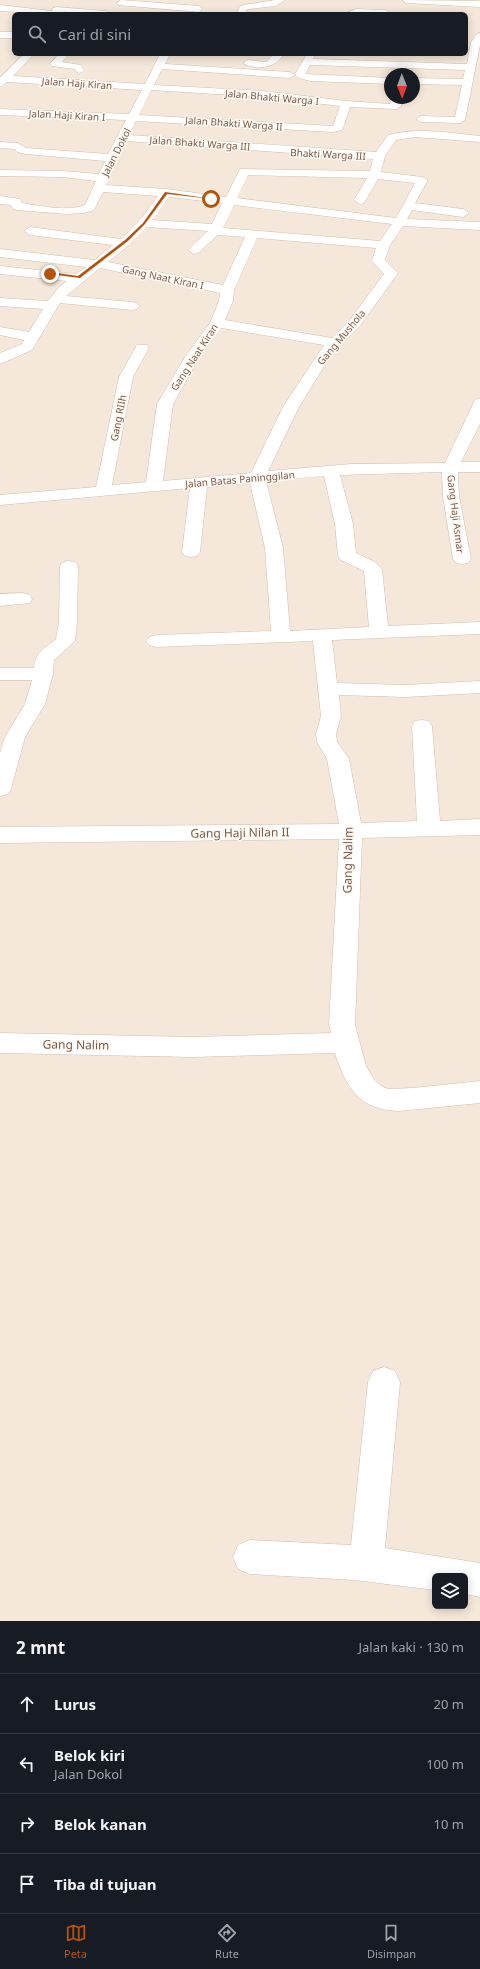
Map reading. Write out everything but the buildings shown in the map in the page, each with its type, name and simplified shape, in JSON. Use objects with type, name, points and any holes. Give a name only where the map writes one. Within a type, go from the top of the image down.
[{"type":"street","points":[[53,12],[68,0]]},
{"type":"street","points":[[242,12],[242,9],[248,6],[272,4],[281,0]]},
{"type":"street","points":[[406,0],[467,2],[480,4]]},
{"type":"street","points":[[121,3],[199,9]]},
{"type":"street","points":[[0,8],[31,10],[35,12]]},
{"type":"street","points":[[0,35],[12,35]]},
{"type":"street","points":[[421,119],[460,120],[473,53],[480,37],[468,37]]},
{"type":"street","points":[[0,43],[12,43]]},
{"type":"street","points":[[3,81],[27,56]]},
{"type":"street","points":[[62,56],[55,64],[78,67],[79,70]]},
{"type":"street","name":"Jalan Dokol","points":[[164,56],[100,183],[229,202],[400,221],[480,226]]},
{"type":"street","points":[[266,56],[269,64]]},
{"type":"street","points":[[179,57],[269,64],[272,63],[277,56]]},
{"type":"street","points":[[384,81],[311,78],[301,76],[300,74],[310,58],[471,67]]},
{"type":"street","points":[[159,66],[290,75]]},
{"type":"street","name":"Jalan Haji Kiran","points":[[3,81],[149,88]]},
{"type":"street","points":[[420,81],[467,82]]},
{"type":"street","name":"Jalan Bhakti Warga I","points":[[149,88],[263,94],[346,104],[384,102]]},
{"type":"street","name":"Jalan Bhakti Warga II","points":[[133,118],[336,129],[338,128],[346,104]]},
{"type":"street","name":"Jalan Haji Kiran I","points":[[0,112],[133,118]]},
{"type":"street","points":[[0,122],[48,125]]},
{"type":"street","points":[[276,151],[288,127]]},
{"type":"street","name":"Jalan Bhakti Warga III","points":[[111,129],[124,134],[254,147],[276,151]]},
{"type":"street","points":[[360,200],[375,175],[379,156],[392,137],[397,135],[415,134],[480,139]]},
{"type":"street","points":[[0,145],[18,146],[21,150],[26,151],[112,158]]},
{"type":"street","name":"Bhakti Warga III","points":[[276,151],[379,156]]},
{"type":"street","points":[[144,223],[215,229],[253,234],[384,245],[409,206],[422,180],[375,175],[244,171],[215,229],[194,250]]},
{"type":"street","points":[[0,173],[63,174],[100,183],[90,207],[81,210],[17,206],[16,202],[12,200],[0,200]]},
{"type":"street","points":[[0,360],[6,355],[24,349],[34,337],[54,302],[64,290],[124,243],[144,223],[166,193]]},
{"type":"street","points":[[409,206],[475,214]]},
{"type":"street","points":[[30,231],[124,243]]},
{"type":"street","name":"Gang Naat Kiran","points":[[154,486],[166,404],[192,357],[217,323],[226,301],[227,290],[253,234]]},
{"type":"street","name":"Gang Mushola","points":[[257,478],[294,401],[325,353],[354,324],[391,273],[378,261],[384,245]]},
{"type":"street","name":"Gang Naat Kiran I","points":[[0,253],[98,264],[227,290]]},
{"type":"street","points":[[0,270],[79,278]]},
{"type":"street","points":[[0,302],[54,302],[132,306]]},
{"type":"street","points":[[217,323],[336,343]]},
{"type":"street","points":[[0,331],[34,337]]},
{"type":"street","name":"Gang RIIh","points":[[103,491],[126,377],[142,348]]},
{"type":"street","name":"Gang Haji Asmar","points":[[462,559],[451,496],[450,468],[473,422],[480,403]]},
{"type":"street","name":"Jalan Batas Paninggilan","points":[[0,500],[351,469],[480,467]]},
{"type":"street","points":[[331,471],[343,515],[347,556],[353,557],[359,562],[368,564],[373,570],[379,632]]},
{"type":"street","points":[[257,478],[274,548],[276,604],[281,637]]},
{"type":"street","points":[[192,552],[199,483]]},
{"type":"street","points":[[0,789],[15,737],[35,704],[43,674],[44,658],[65,641],[68,622],[69,566]]},
{"type":"street","points":[[0,600],[23,599]]},
{"type":"street","points":[[156,641],[480,628]]},
{"type":"street","name":"Gang Nalim","points":[[322,635],[331,716],[329,728],[326,734],[327,742],[338,759],[351,831],[342,1025],[344,1043],[358,1078],[369,1092],[380,1098],[404,1099],[480,1092]]},
{"type":"street","points":[[0,674],[43,674]]},
{"type":"street","points":[[328,689],[406,691],[480,687]]},
{"type":"street","points":[[422,726],[429,829]]},
{"type":"street","name":"Gang Haji Nilan II","points":[[0,835],[351,831],[480,827]]},
{"type":"street","name":"Gang Nalim","points":[[0,1043],[193,1047],[344,1043]]},
{"type":"street","points":[[366,1564],[384,1382]]},
{"type":"street","points":[[250,1557],[294,1557],[400,1566],[440,1573]]},
{"type":"street","points":[[468,1578],[480,1580]]},
{"type":"lane","points":[[353,12],[382,11]]},
{"type":"shaded area","points":[[0,0],[480,0],[480,1621],[0,1621]]},
{"type":"route","points":[[50,274],[79,278],[127,240],[144,223],[166,193],[211,199]]}]
